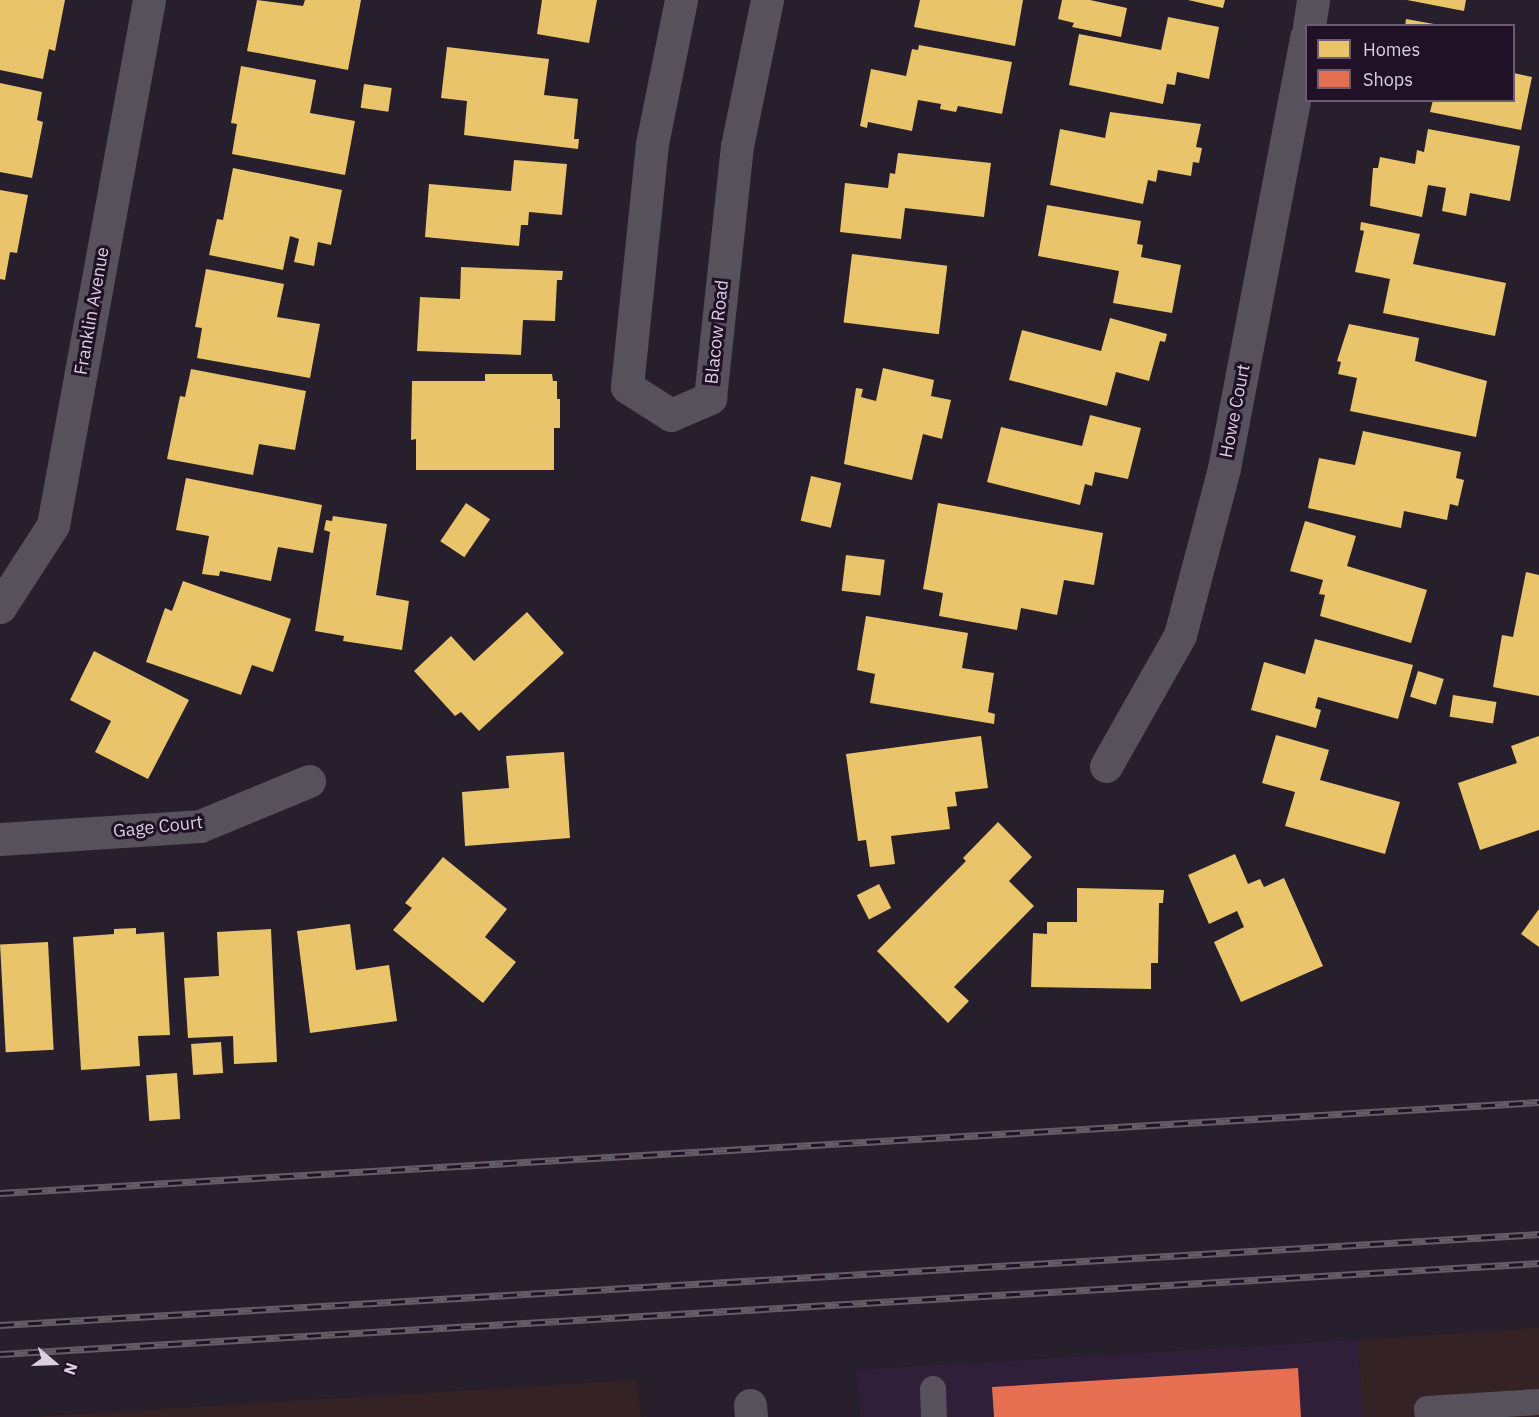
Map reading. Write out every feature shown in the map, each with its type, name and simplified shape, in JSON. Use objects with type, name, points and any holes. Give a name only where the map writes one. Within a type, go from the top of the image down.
[{"type":"street","name":"Franklin Avenue","points":[[0,607],[53,525],[149,0]]},
{"type":"street","name":"Blacow Road","points":[[681,0],[652,144],[627,387],[671,415],[710,398],[737,146],[767,0]]},
{"type":"street","points":[[1309,24],[1314,0]]},
{"type":"street","name":"Howe Court","points":[[1106,766],[1180,635],[1224,468],[1305,42]]},
{"type":"street","name":"Gage Court","points":[[0,839],[200,826],[309,782]]},
{"type":"lane","points":[[933,1389],[934,1417]]},
{"type":"lane","points":[[1428,1417],[1427,1409],[1539,1402]]},
{"type":"shaded area","points":[[1539,1328],[1539,1417],[1363,1417],[1358,1340]]},
{"type":"shaded area","points":[[1358,1340],[1363,1417],[861,1417],[856,1370]]},
{"type":"shaded area","points":[[636,1380],[641,1417],[30,1417]]},
{"type":"building: Homes","points":[[0,0],[65,0],[55,51],[49,49],[43,79],[0,70]]},
{"type":"building: Homes","points":[[257,0],[303,6],[305,0],[361,0],[348,70],[247,51]]},
{"type":"building: Homes","points":[[542,0],[597,0],[589,43],[537,34]]},
{"type":"building: Homes","points":[[920,0],[1023,0],[1015,46],[914,27]]},
{"type":"building: Homes","points":[[1062,0],[1090,0],[1127,8],[1121,37],[1072,27],[1074,23],[1058,19]]},
{"type":"building: Homes","points":[[1188,0],[1225,0],[1223,8]]},
{"type":"building: Homes","points":[[1407,0],[1466,0],[1464,11]]},
{"type":"building: Homes","points":[[1168,17],[1219,27],[1209,79],[1177,72],[1175,85],[1167,84],[1163,104],[1069,85],[1079,34],[1161,50]]},
{"type":"building: Homes","points":[[1406,19],[1434,24],[1405,24]]},
{"type":"building: Homes","points":[[919,45],[1012,62],[1002,114],[958,106],[956,112],[940,109],[941,104],[918,100],[912,131],[868,122],[867,128],[860,126],[871,69],[906,76],[912,49],[918,50]]},
{"type":"building: Homes","points":[[447,47],[549,59],[544,95],[578,99],[574,139],[579,139],[578,149],[464,135],[467,101],[441,98]]},
{"type":"building: Homes","points":[[241,66],[316,80],[310,113],[355,121],[345,175],[232,154],[237,124],[231,123]]},
{"type":"building: Homes","points":[[1515,73],[1532,77],[1521,130],[1430,112],[1432,102],[1515,102]]},
{"type":"building: Homes","points":[[0,83],[42,92],[37,120],[43,122],[32,178],[0,172]]},
{"type":"building: Homes","points":[[364,84],[392,88],[388,112],[361,108]]},
{"type":"building: Homes","points":[[1110,112],[1201,124],[1196,147],[1202,148],[1199,163],[1193,162],[1191,176],[1158,170],[1156,182],[1148,180],[1143,204],[1050,185],[1060,129],[1105,138]]},
{"type":"building: Homes","points":[[1428,129],[1520,146],[1510,201],[1470,193],[1466,216],[1442,211],[1446,188],[1428,185],[1422,217],[1370,206],[1373,168],[1378,168],[1380,157],[1415,164],[1417,150],[1424,152]]},
{"type":"building: Homes","points":[[898,153],[991,163],[984,217],[905,208],[901,239],[840,232],[845,183],[888,188],[890,173],[895,174]]},
{"type":"building: Homes","points":[[514,160],[567,164],[562,215],[529,212],[528,225],[521,225],[519,246],[425,237],[429,184],[511,191]]},
{"type":"building: Homes","points":[[233,168],[342,190],[331,245],[318,242],[314,266],[294,262],[299,239],[290,236],[283,270],[209,255],[217,219],[223,220]]},
{"type":"building: Homes","points":[[0,190],[28,195],[17,253],[10,252],[5,280],[0,279]]},
{"type":"building: Homes","points":[[1047,205],[1141,221],[1137,244],[1143,245],[1141,257],[1181,265],[1172,313],[1113,303],[1119,271],[1038,256]]},
{"type":"building: Homes","points":[[1361,222],[1420,234],[1413,264],[1506,283],[1495,336],[1383,313],[1390,279],[1355,272],[1364,231],[1360,230]]},
{"type":"building: Homes","points":[[852,254],[947,266],[939,334],[844,322]]},
{"type":"building: Homes","points":[[461,267],[563,271],[562,280],[557,280],[555,321],[523,320],[521,355],[417,351],[420,297],[460,299]]},
{"type":"building: Homes","points":[[206,269],[284,284],[277,317],[320,324],[310,378],[197,358],[202,328],[195,327]]},
{"type":"building: Homes","points":[[1110,318],[1167,334],[1165,342],[1160,341],[1149,381],[1116,372],[1107,406],[1009,380],[1022,330],[1101,351]]},
{"type":"building: Homes","points":[[1349,324],[1419,338],[1415,361],[1487,381],[1476,437],[1350,411],[1357,378],[1338,374],[1341,362],[1337,361]]},
{"type":"building: Homes","points":[[883,368],[934,380],[931,396],[951,400],[942,439],[923,434],[912,480],[844,464],[856,388],[863,389],[861,397],[876,401]]},
{"type":"building: Homes","points":[[191,369],[306,391],[295,450],[259,444],[253,475],[167,459],[180,396],[185,397]]},
{"type":"building: Homes","points":[[485,374],[552,374],[553,381],[557,381],[557,399],[560,399],[560,428],[554,428],[554,470],[416,470],[416,439],[411,440],[412,381],[485,381]]},
{"type":"building: Homes","points":[[1090,415],[1141,428],[1128,479],[1095,472],[1092,486],[1085,484],[1080,505],[987,482],[1001,427],[1082,446]]},
{"type":"building: Homes","points":[[1363,431],[1461,452],[1456,478],[1464,480],[1458,506],[1450,504],[1447,520],[1404,511],[1401,528],[1308,508],[1319,458],[1355,465]]},
{"type":"building: Homes","points":[[811,476],[841,483],[831,528],[801,521]]},
{"type":"building: Homes","points":[[186,478],[322,505],[313,553],[278,547],[271,581],[220,571],[219,576],[202,574],[209,536],[176,530]]},
{"type":"building: Homes","points":[[466,503],[490,519],[464,557],[440,541]]},
{"type":"building: Homes","points":[[938,503],[1103,533],[1094,585],[1064,580],[1057,615],[1021,608],[1017,630],[939,616],[943,593],[923,589]]},
{"type":"building: Homes","points":[[333,516],[387,524],[376,595],[409,601],[402,650],[343,641],[344,636],[315,631],[330,532],[324,530],[326,520],[332,521]]},
{"type":"building: Homes","points":[[1305,521],[1356,536],[1347,566],[1427,590],[1411,643],[1320,616],[1325,595],[1319,594],[1323,580],[1290,571]]},
{"type":"building: Homes","points":[[846,555],[885,560],[880,595],[842,591]]},
{"type":"building: Homes","points":[[1526,572],[1539,575],[1539,696],[1493,687],[1502,635],[1513,637]]},
{"type":"building: Homes","points":[[183,581],[291,619],[273,672],[252,665],[241,695],[146,662],[165,608],[172,611]]},
{"type":"building: Homes","points":[[527,612],[564,653],[479,731],[461,712],[455,716],[414,671],[451,636],[474,661]]},
{"type":"building: Homes","points":[[866,616],[968,633],[962,668],[994,673],[988,712],[995,714],[994,724],[870,703],[875,674],[857,670]]},
{"type":"building: Homes","points":[[1315,639],[1413,665],[1398,719],[1318,697],[1315,708],[1321,710],[1316,728],[1251,710],[1264,662],[1305,674]]},
{"type":"building: Homes","points":[[94,651],[189,700],[148,779],[95,752],[111,721],[70,700]]},
{"type":"building: Homes","points":[[1418,671],[1444,679],[1436,705],[1410,697]]},
{"type":"building: Homes","points":[[1453,695],[1496,702],[1493,724],[1450,717]]},
{"type":"building: Homes","points":[[1276,735],[1329,750],[1320,780],[1400,802],[1385,854],[1285,826],[1295,792],[1262,783]]},
{"type":"building: Homes","points":[[981,736],[988,788],[955,792],[957,806],[947,807],[950,829],[891,836],[895,864],[870,867],[866,840],[858,841],[846,754]]},
{"type":"building: Homes","points":[[1539,736],[1539,830],[1480,850],[1458,783],[1517,763],[1511,746]]},
{"type":"building: Homes","points":[[564,752],[570,838],[465,846],[462,792],[509,788],[506,756]]},
{"type":"building: Homes","points":[[998,822],[1032,857],[1009,881],[1034,906],[954,987],[969,1001],[948,1023],[877,951],[966,861],[963,858]]},
{"type":"building: Homes","points":[[1235,854],[1248,884],[1260,879],[1264,887],[1284,878],[1323,966],[1241,1002],[1214,942],[1244,927],[1237,911],[1209,924],[1188,875]]},
{"type":"building: Homes","points":[[443,857],[507,909],[485,937],[516,962],[483,1003],[393,930],[412,908],[405,903]]},
{"type":"building: Homes","points":[[879,884],[891,908],[869,919],[857,895]]},
{"type":"building: Homes","points":[[1077,888],[1164,890],[1163,903],[1159,903],[1158,963],[1151,963],[1151,989],[1031,987],[1033,933],[1047,934],[1047,922],[1077,922]]},
{"type":"building: Homes","points":[[1539,909],[1539,947],[1521,934]]},
{"type":"building: Homes","points":[[350,924],[356,970],[389,965],[397,1021],[310,1033],[297,931]]},
{"type":"building: Homes","points":[[136,928],[136,934],[164,932],[170,1035],[138,1036],[140,1066],[81,1070],[73,937],[114,934],[114,929]]},
{"type":"building: Homes","points":[[271,929],[277,1062],[234,1064],[233,1036],[188,1038],[184,978],[219,976],[217,932]]},
{"type":"building: Homes","points":[[48,942],[54,1050],[6,1052],[0,945]]},
{"type":"building: Homes","points":[[221,1042],[223,1073],[193,1075],[191,1044]]},
{"type":"building: Homes","points":[[177,1073],[180,1119],[149,1121],[146,1075]]},
{"type":"building: Shops","points":[[1298,1368],[1301,1417],[994,1417],[992,1387]]},
{"type":"railway","points":[[0,1193],[1539,1102]]},
{"type":"railway","points":[[0,1325],[1539,1234]]},
{"type":"railway","points":[[0,1354],[1539,1263]]}]
